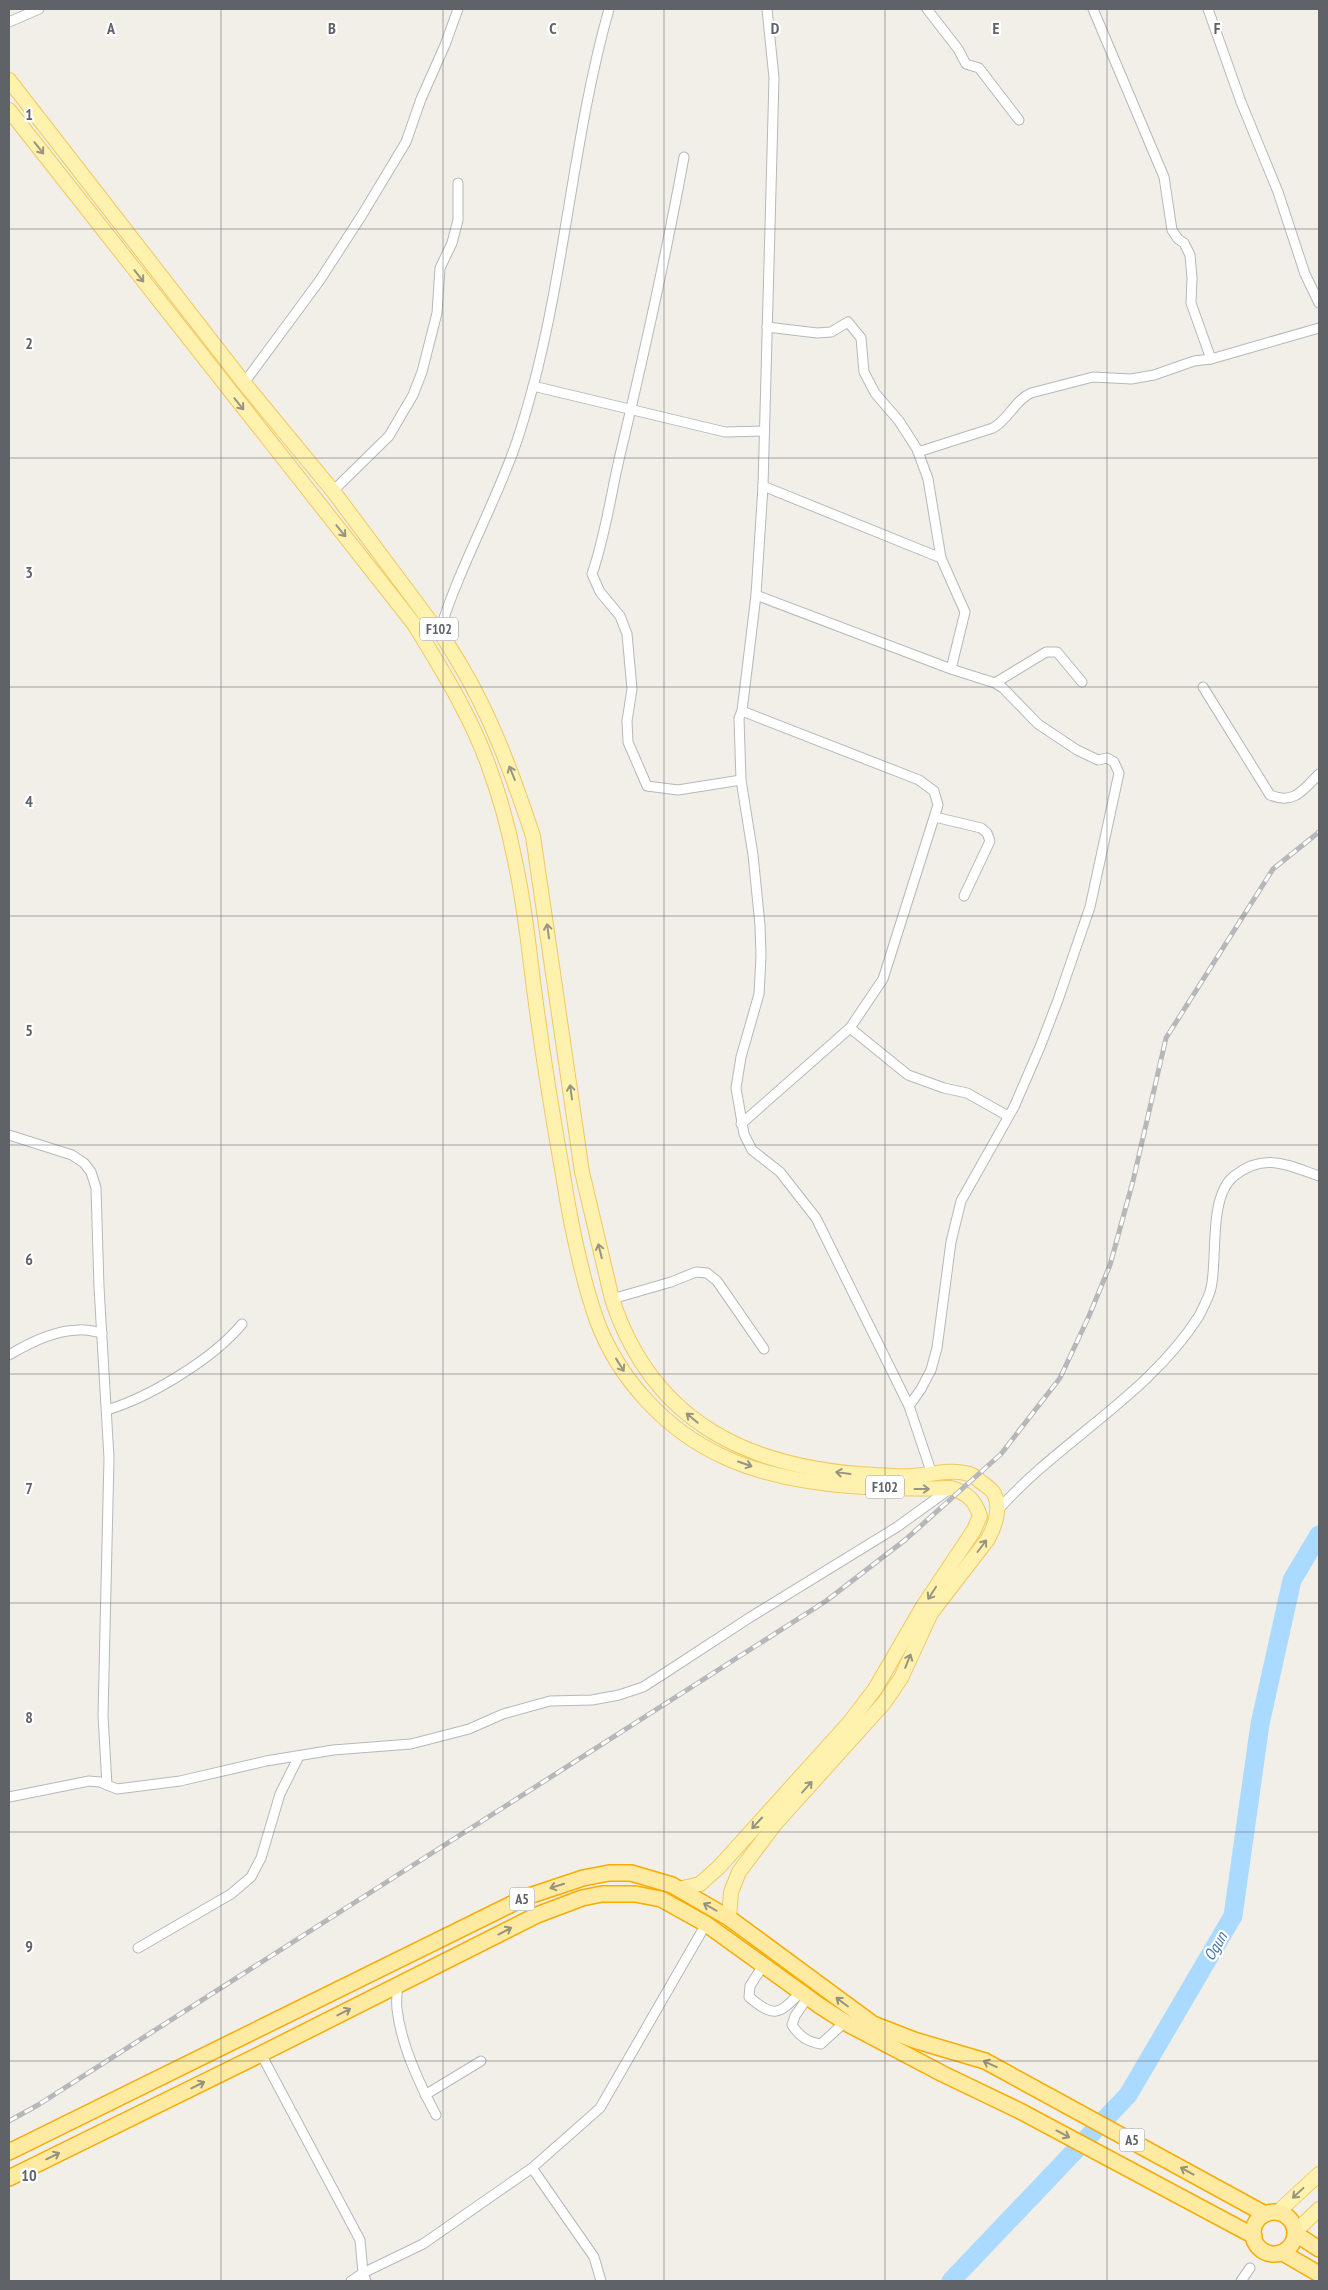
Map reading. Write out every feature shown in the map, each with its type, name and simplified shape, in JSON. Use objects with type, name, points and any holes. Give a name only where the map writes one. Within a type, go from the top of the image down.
[{"type":"highway","name":"A5","points":[[9,2152],[464,1927],[546,1889],[610,1873],[631,1873],[679,1889],[729,1918],[873,2024],[914,2040],[985,2061],[1034,2086],[1230,2195],[1271,2213]]},
{"type":"highway","name":"A5","points":[[9,2178],[261,2054],[537,1914],[582,1898],[602,1894],[635,1894],[661,1899],[706,1924],[845,2022],[943,2074],[1020,2111],[1254,2236]]},
{"type":"highway","points":[[464,1927],[476,1946]]},
{"type":"highway","points":[[1271,2213],[1290,2218],[1296,2233],[1294,2243],[1283,2253],[1276,2254],[1262,2250],[1257,2245],[1254,2236],[1255,2224],[1271,2213]]},
{"type":"highway","points":[[1296,2233],[1319,2249]]},
{"type":"highway","points":[[1283,2253],[1319,2274]]},
{"type":"main road","name":"F102","points":[[9,80],[244,382],[332,491],[430,620],[440,630],[470,680],[515,782],[533,836],[582,1172],[612,1299],[618,1316],[646,1369],[662,1389],[702,1426],[720,1437],[785,1464],[851,1474],[912,1477],[959,1472],[975,1477],[993,1492],[998,1510]]},
{"type":"main road","name":"F102","points":[[9,110],[414,624],[446,675],[470,723],[489,766],[516,863],[540,1032],[570,1220],[598,1322],[629,1379],[647,1402],[693,1439],[726,1458],[774,1474],[848,1486],[951,1488],[967,1494],[977,1505],[980,1516],[978,1523],[922,1608],[875,1689],[849,1723],[719,1867],[700,1884],[679,1889]]},
{"type":"main road","points":[[598,1322],[618,1316]]},
{"type":"main road","points":[[729,1918],[731,1892],[739,1872],[774,1824],[884,1703],[901,1678],[932,1613],[988,1539],[998,1510]]},
{"type":"main road","points":[[1271,2213],[1319,2174]]},
{"type":"main road","points":[[1296,2233],[1319,2209]]},
{"type":"street","points":[[9,22],[39,9]]},
{"type":"street","points":[[244,382],[320,280],[406,142],[420,99],[445,45],[458,9]]},
{"type":"street","points":[[440,630],[472,544],[514,451],[533,386],[554,293],[582,119],[609,9]]},
{"type":"street","points":[[767,9],[774,78],[763,486],[756,595],[742,711],[739,718],[740,780],[753,855],[760,925],[759,994],[741,1056],[736,1088],[744,1134],[752,1150],[780,1172],[816,1218],[909,1406],[932,1474]]},
{"type":"street","points":[[927,9],[958,49],[966,64],[979,68],[1019,120]]},
{"type":"street","points":[[1093,9],[1164,177],[1172,230],[1178,239],[1184,243],[1190,255],[1192,278],[1191,303],[1212,359]]},
{"type":"street","points":[[1208,9],[1240,102],[1278,192],[1305,274],[1319,302]]},
{"type":"street","points":[[684,157],[666,252],[610,496],[601,548],[592,574],[600,592],[620,616],[627,634],[632,689],[627,721],[628,742],[647,786],[678,790],[740,780]]},
{"type":"street","points":[[332,491],[389,436],[413,395],[422,372],[437,313],[440,268],[452,243],[458,220],[458,183]]},
{"type":"street","points":[[767,327],[817,333],[831,332],[848,322],[861,338],[864,372],[875,393],[899,421],[918,452],[928,479],[941,558],[965,612],[951,669]]},
{"type":"street","points":[[918,452],[993,428],[1003,423],[1024,396],[1031,393],[1093,377],[1131,379],[1154,375],[1194,361],[1212,359],[1319,328]]},
{"type":"street","points":[[533,386],[725,432],[764,431]]},
{"type":"street","points":[[763,486],[941,558]]},
{"type":"street","points":[[756,595],[951,669],[995,683],[1003,688],[1038,724],[1077,750],[1098,760],[1107,758],[1114,762],[1119,773],[1090,907],[1040,1046],[1008,1116],[961,1201],[951,1242],[937,1348],[931,1370],[909,1406]]},
{"type":"street","points":[[995,683],[1046,652],[1052,651],[1057,652],[1082,682]]},
{"type":"street","points":[[1203,687],[1270,795],[1282,800],[1289,798],[1300,793],[1319,774]]},
{"type":"street","points":[[742,711],[919,780],[934,791],[938,805],[883,979],[850,1028],[742,1124]]},
{"type":"street","points":[[934,817],[982,828],[987,833],[990,841],[964,896]]},
{"type":"street","points":[[850,1028],[908,1075],[944,1088],[967,1093],[1008,1116]]},
{"type":"street","points":[[9,1135],[72,1155],[84,1162],[91,1172],[96,1188],[109,1485],[103,1716],[107,1786]]},
{"type":"street","points":[[998,1510],[1170,1355],[1200,1315],[1211,1288],[1216,1218],[1222,1195],[1232,1177],[1249,1166],[1270,1160],[1319,1176]]},
{"type":"street","points":[[612,1299],[671,1282],[696,1272],[707,1273],[717,1281],[764,1349]]},
{"type":"street","points":[[107,1410],[130,1403],[181,1374],[211,1352],[242,1324]]},
{"type":"street","points":[[9,1355],[25,1345],[66,1332],[80,1330],[102,1333]]},
{"type":"street","points":[[9,1797],[89,1781],[117,1788],[180,1781],[299,1756],[362,1746],[411,1744],[469,1729],[503,1714],[550,1701],[592,1700],[619,1695],[643,1687],[897,1527],[951,1488]]},
{"type":"street","points":[[138,1948],[231,1894],[251,1877],[261,1858],[280,1794],[299,1756]]},
{"type":"street","points":[[351,2281],[365,2277],[423,2244],[532,2168],[600,2108],[706,1924]]},
{"type":"street","points":[[764,1964],[750,1986],[749,1997],[760,2006],[772,2012],[784,2010],[805,1995]]},
{"type":"street","points":[[398,1985],[396,2008],[405,2044],[425,2095],[436,2115]]},
{"type":"street","points":[[805,1995],[792,2025],[797,2033],[809,2042],[821,2044],[845,2022]]},
{"type":"street","points":[[261,2054],[360,2240],[365,2277]]},
{"type":"street","points":[[425,2095],[481,2061]]},
{"type":"street","points":[[532,2168],[594,2257],[601,2281]]},
{"type":"street","points":[[1240,2281],[1250,2268]]},
{"type":"waterway","name":"Ogun","points":[[951,2281],[1128,2095],[1233,1916],[1260,1724],[1292,1580],[1319,1535]]},
{"type":"railway","points":[[9,2121],[38,2105],[826,1601],[905,1540],[1001,1454],[1060,1378],[1110,1265],[1133,1181],[1166,1038],[1273,869],[1319,832]]}]
